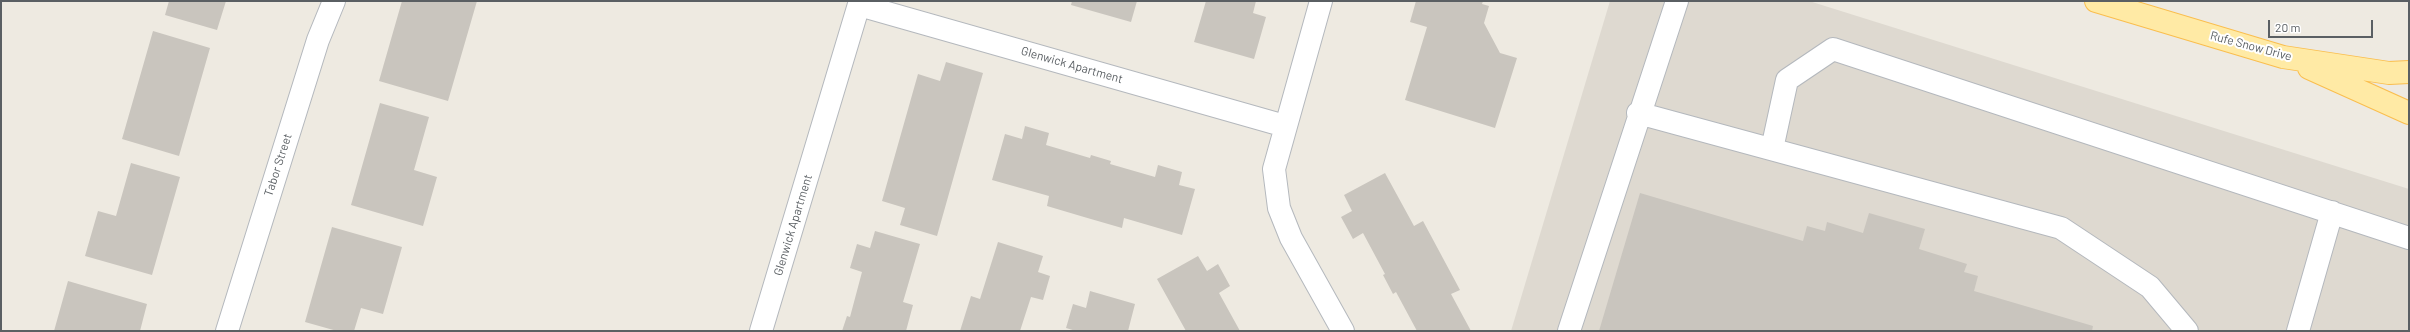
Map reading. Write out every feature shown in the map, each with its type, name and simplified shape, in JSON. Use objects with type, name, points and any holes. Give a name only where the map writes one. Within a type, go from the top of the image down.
[{"type":"main road","name":"Rufe Snow Drive","points":[[2096,1],[2283,57],[2389,74],[2409,72]]},
{"type":"main road","points":[[2283,57],[2409,113]]},
{"type":"street","name":"Tabor Street","points":[[227,331],[316,48],[334,1]]},
{"type":"street","points":[[1321,1],[1274,169],[1279,208],[1291,238],[1343,331]]},
{"type":"street","points":[[1568,331],[1638,113],[1677,1]]},
{"type":"street","name":"Glenwick Apartment","points":[[761,331],[860,3],[1285,126]]},
{"type":"street","points":[[1772,149],[1787,80],[1833,49],[2304,202],[2409,238]]},
{"type":"street","points":[[1638,113],[2061,228],[2150,287],[2187,331]]},
{"type":"street","points":[[2298,331],[2332,212]]},
{"type":"shaded area","points":[[1610,1],[1809,1],[2409,189],[2409,331],[1511,331]]},
{"type":"building","points":[[169,1],[226,1],[217,30],[165,15]]},
{"type":"building","points":[[402,1],[477,1],[448,101],[379,81]]},
{"type":"building","points":[[1072,1],[1137,1],[1131,22],[1071,5]]},
{"type":"building","points":[[1206,1],[1256,1],[1253,13],[1266,17],[1254,59],[1194,42]]},
{"type":"building","points":[[1416,1],[1483,1],[1482,4],[1489,6],[1484,23],[1500,53],[1517,58],[1495,128],[1405,100],[1427,27],[1410,22]]},
{"type":"building","points":[[153,31],[210,48],[179,156],[122,139]]},
{"type":"building","points":[[946,62],[983,73],[937,236],[900,225],[905,208],[882,201],[918,74],[940,81]]},
{"type":"building","points":[[380,103],[429,117],[414,170],[437,177],[423,226],[351,205]]},
{"type":"building","points":[[1025,126],[1049,133],[1046,145],[1090,158],[1091,155],[1111,161],[1110,164],[1155,177],[1158,165],[1182,172],[1179,185],[1195,189],[1182,235],[1124,218],[1122,228],[1084,217],[1047,206],[1049,196],[992,180],[1005,134],[1022,139]]},
{"type":"building","points":[[131,163],[180,177],[152,275],[85,256],[98,211],[116,216]]},
{"type":"building","points":[[1385,173],[1414,226],[1423,221],[1460,290],[1451,294],[1471,331],[1417,331],[1396,292],[1393,294],[1383,275],[1385,274],[1363,233],[1353,239],[1341,217],[1352,211],[1344,195]]},
{"type":"building","points":[[1640,193],[1803,241],[1807,226],[1825,231],[1827,222],[1863,233],[1869,213],[1925,229],[1919,249],[1967,264],[1964,272],[1978,276],[1974,291],[2093,326],[2092,331],[1599,331]]},
{"type":"building","points":[[332,227],[402,247],[383,314],[361,308],[354,331],[337,331],[305,322]]},
{"type":"building","points":[[875,231],[920,244],[903,302],[913,305],[906,331],[842,331],[847,316],[850,317],[862,272],[850,268],[857,244],[870,248]]},
{"type":"building","points":[[998,242],[1043,256],[1038,272],[1050,276],[1043,300],[1031,297],[1020,331],[960,331],[971,296],[980,299]]},
{"type":"building","points":[[1198,256],[1207,271],[1218,264],[1230,286],[1219,293],[1240,331],[1186,331],[1157,279]]},
{"type":"building","points":[[68,281],[147,304],[140,331],[54,331]]},
{"type":"building","points":[[1090,291],[1135,304],[1128,331],[1076,331],[1066,328],[1073,304],[1086,308]]}]
